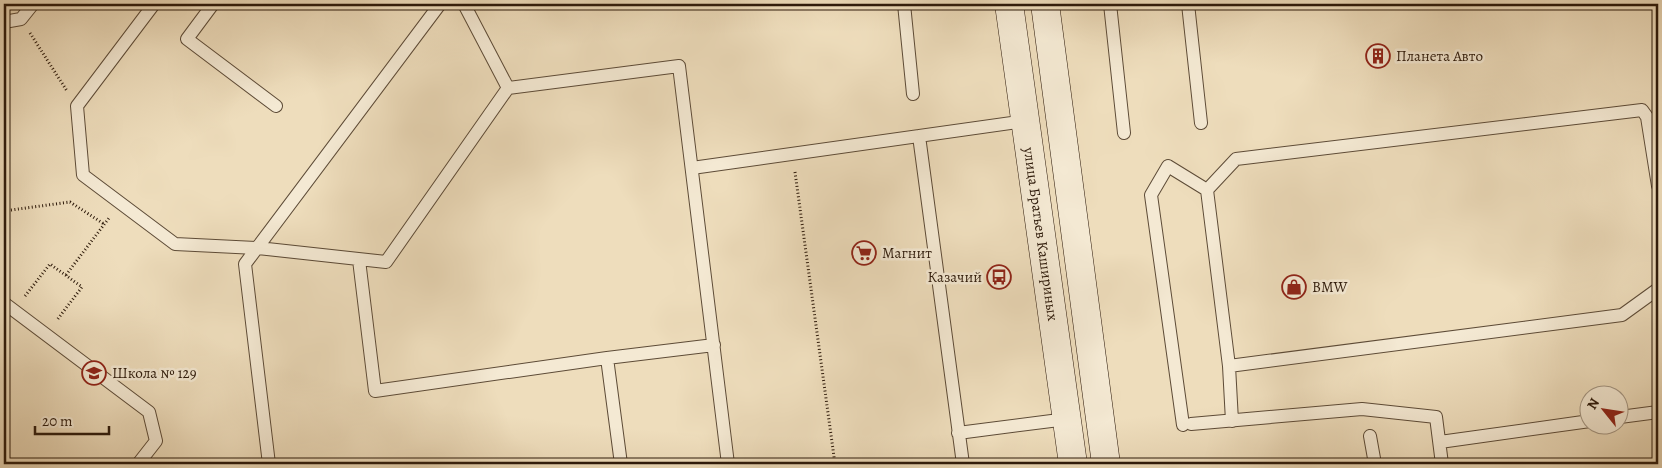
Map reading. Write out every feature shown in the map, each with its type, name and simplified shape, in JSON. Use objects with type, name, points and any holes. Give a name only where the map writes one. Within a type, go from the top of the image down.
[{"type":"main road","name":"улица Братьев Кашириных","points":[[1008,4],[1073,464]]},
{"type":"main road","points":[[1045,4],[1106,464]]},
{"type":"lane","points":[[4,22],[21,19],[33,4]]},
{"type":"lane","points":[[154,4],[77,106],[83,175],[175,244],[258,248],[386,262],[508,88],[679,66],[728,464]]},
{"type":"lane","points":[[213,4],[187,39],[276,106]]},
{"type":"lane","points":[[269,464],[245,264],[440,4]]},
{"type":"lane","points":[[464,4],[508,88]]},
{"type":"lane","points":[[904,4],[913,94]]},
{"type":"lane","points":[[1110,4],[1124,133]]},
{"type":"lane","points":[[1188,4],[1201,123]]},
{"type":"lane","points":[[1207,190],[1236,159],[1642,110],[1647,116],[1658,186]]},
{"type":"lane","points":[[692,168],[1025,122]]},
{"type":"lane","points":[[919,136],[963,464]]},
{"type":"lane","points":[[1207,190],[1168,166],[1150,195],[1187,425],[1362,409],[1436,416],[1442,464]]},
{"type":"lane","points":[[1207,190],[1229,366],[1232,421]]},
{"type":"lane","points":[[359,260],[374,390],[714,345]]},
{"type":"lane","points":[[1229,366],[1622,315],[1658,289]]},
{"type":"lane","points":[[9,307],[149,412],[156,441],[138,464]]},
{"type":"lane","points":[[607,358],[621,464]]},
{"type":"lane","points":[[1630,416],[1658,412]]},
{"type":"lane","points":[[958,433],[1066,419]]},
{"type":"lane","points":[[1440,442],[1580,422]]},
{"type":"lane","points":[[1370,436],[1375,464]]},
{"type":"path","points":[[21,19],[77,106]]},
{"type":"path","points":[[792,154],[835,464]]},
{"type":"path","points":[[4,211],[70,202],[104,224]]},
{"type":"path","points":[[66,276],[120,203]]},
{"type":"path","points":[[9,307],[50,264],[82,288],[46,335]]},
{"type":"place","name":"Планета Авто","points":[[1378,56]]},
{"type":"place","name":"Магнит","points":[[864,253]]},
{"type":"place","name":"Казачий","points":[[999,277]]},
{"type":"place","name":"BMW","points":[[1294,287]]},
{"type":"place","name":"Школа № 129","points":[[94,373]]}]
